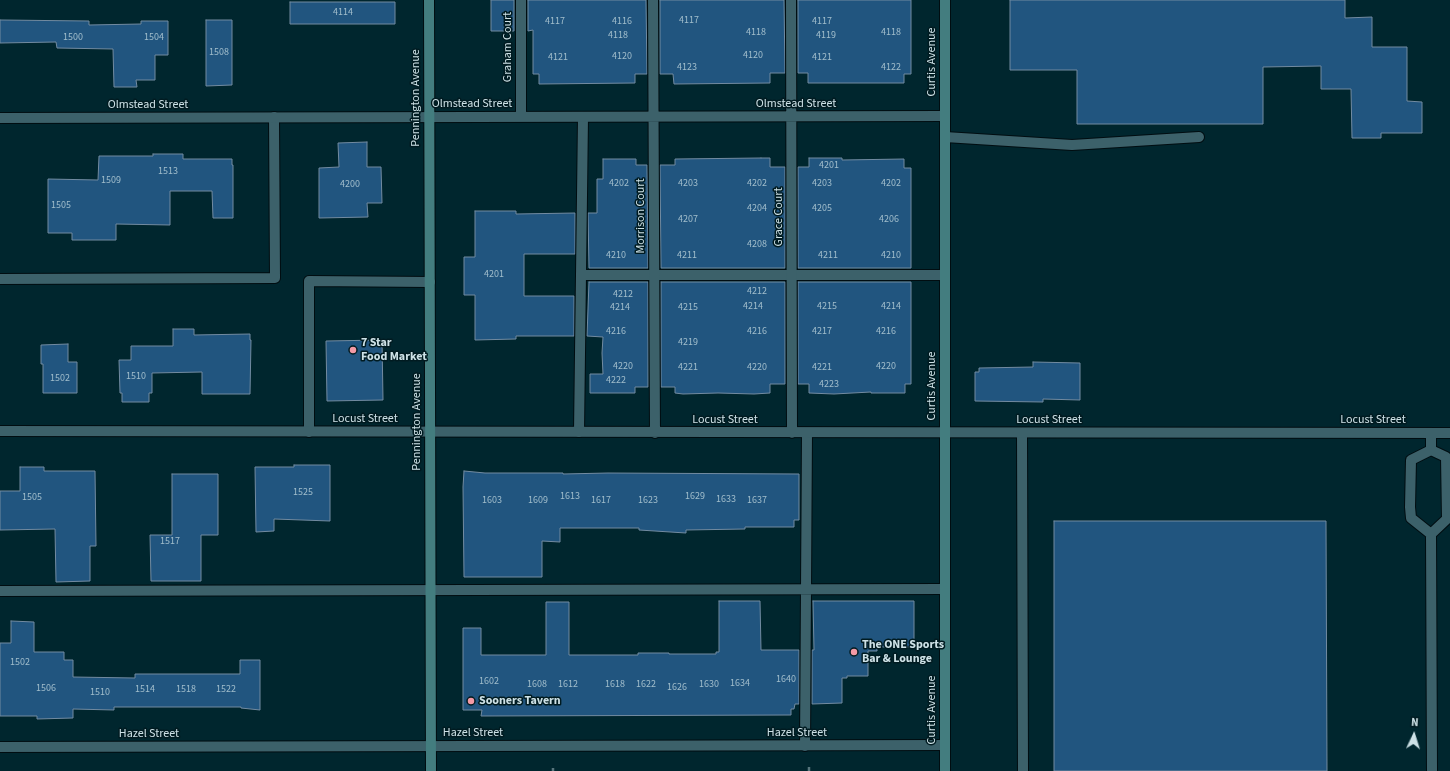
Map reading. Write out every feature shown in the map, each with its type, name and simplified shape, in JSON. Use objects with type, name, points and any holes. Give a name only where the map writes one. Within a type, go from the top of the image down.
[{"type":"main road","name":"Pennington Avenue","points":[[429,0],[430,771]]},
{"type":"main road","name":"Curtis Avenue","points":[[945,0],[945,771]]},
{"type":"street","name":"Graham Court","points":[[521,0],[521,117]]},
{"type":"street","name":"Morrison Court","points":[[653,0],[654,433]]},
{"type":"street","name":"Grace Court","points":[[792,0],[792,433]]},
{"type":"street","name":"Olmstead Street","points":[[0,118],[945,116]]},
{"type":"street","points":[[0,279],[275,278],[274,117]]},
{"type":"street","points":[[579,432],[583,117]]},
{"type":"street","points":[[945,137],[1072,145],[1199,137]]},
{"type":"street","points":[[581,275],[945,275]]},
{"type":"street","points":[[309,432],[309,282],[430,282]]},
{"type":"street","name":"Locust Street","points":[[0,431],[945,434],[1450,433]]},
{"type":"street","points":[[805,746],[807,433]]},
{"type":"street","points":[[1022,433],[1023,771]]},
{"type":"street","points":[[1431,433],[1431,450]]},
{"type":"street","points":[[1431,450],[1410,460],[1410,518],[1431,534]]},
{"type":"street","points":[[1431,450],[1446,458],[1447,513],[1447,519],[1431,534],[1432,771]]},
{"type":"street","points":[[0,591],[945,589]]},
{"type":"street","name":"Hazel Street","points":[[0,747],[945,745]]},
{"type":"building","points":[[491,0],[514,0],[514,31],[491,31]]},
{"type":"building","points":[[528,0],[646,0],[647,74],[635,74],[635,83],[539,84],[539,74],[533,74],[533,30],[528,31]]},
{"type":"building","points":[[660,0],[784,0],[785,73],[770,73],[770,83],[674,84],[673,74],[660,74]]},
{"type":"building","points":[[798,0],[911,0],[911,74],[904,74],[904,83],[808,83],[808,73],[798,73]]},
{"type":"building","points":[[1010,0],[1345,0],[1345,18],[1372,17],[1372,47],[1407,47],[1407,101],[1422,102],[1422,133],[1381,133],[1381,138],[1352,138],[1351,89],[1321,89],[1321,66],[1263,67],[1263,124],[1077,124],[1077,70],[1010,70]]},
{"type":"building","points":[[290,2],[395,2],[395,24],[290,24]]},
{"type":"building","points":[[0,20],[89,21],[89,25],[141,24],[141,21],[168,21],[168,55],[155,55],[155,80],[136,80],[137,87],[114,87],[113,49],[57,48],[56,42],[0,43]]},
{"type":"building","points":[[206,20],[232,20],[232,85],[206,86]]},
{"type":"building","points":[[367,142],[367,167],[381,167],[382,203],[367,203],[368,217],[319,218],[319,168],[339,167],[338,143]]},
{"type":"building","points":[[153,154],[183,154],[183,159],[232,159],[233,218],[213,218],[212,191],[170,191],[170,225],[116,224],[116,240],[72,240],[72,233],[48,233],[48,179],[98,180],[99,156],[153,156]]},
{"type":"building","points":[[770,158],[770,167],[785,167],[785,268],[661,268],[660,165],[675,165],[675,159]]},
{"type":"building","points":[[809,158],[842,158],[842,160],[904,159],[904,168],[911,168],[911,268],[798,268],[798,167],[809,167]]},
{"type":"building","points":[[603,159],[636,159],[636,165],[647,165],[648,268],[589,268],[588,213],[597,213],[597,179],[603,179]]},
{"type":"building","points":[[475,211],[516,211],[516,214],[575,213],[575,254],[524,254],[524,296],[574,296],[574,336],[516,336],[516,339],[475,340],[475,295],[464,295],[464,257],[475,257]]},
{"type":"building","points":[[589,282],[648,282],[648,387],[635,387],[635,393],[590,393],[590,374],[603,374],[603,337],[587,336]]},
{"type":"building","points":[[661,282],[785,282],[785,384],[770,384],[770,393],[754,394],[683,394],[675,393],[675,387],[661,387]]},
{"type":"building","points":[[798,282],[911,282],[911,384],[905,384],[905,393],[809,393],[809,384],[798,384]]},
{"type":"building","points":[[173,329],[194,329],[194,335],[250,334],[250,394],[202,394],[202,372],[152,373],[152,393],[149,393],[149,402],[122,402],[122,393],[120,393],[119,360],[131,360],[131,346],[173,346]]},
{"type":"building","points":[[382,340],[383,400],[327,401],[326,341]]},
{"type":"building","points":[[68,344],[68,362],[77,362],[77,393],[43,393],[43,364],[41,364],[41,345]]},
{"type":"building","points":[[1033,362],[1080,363],[1080,400],[1043,399],[1043,402],[975,401],[975,372],[979,372],[979,368],[1033,367]]},
{"type":"building","points":[[294,465],[330,465],[330,521],[274,519],[274,531],[256,532],[255,467],[294,467]]},
{"type":"building","points":[[20,467],[44,467],[44,471],[95,471],[96,546],[90,546],[90,581],[56,582],[55,529],[0,530],[0,491],[20,491]]},
{"type":"building","points":[[464,471],[485,473],[563,474],[799,474],[799,520],[794,520],[794,527],[745,527],[745,529],[686,530],[686,533],[639,530],[639,528],[560,528],[560,542],[542,541],[542,577],[464,577]]},
{"type":"building","points":[[172,474],[218,474],[218,535],[201,535],[201,581],[151,581],[150,535],[172,535]]},
{"type":"building","points":[[1054,521],[1326,521],[1327,771],[1054,771]]},
{"type":"building","points":[[719,601],[760,601],[761,650],[799,650],[799,704],[795,704],[794,709],[791,709],[791,715],[481,716],[482,710],[463,710],[463,628],[481,628],[481,655],[546,655],[546,602],[569,602],[569,655],[638,655],[638,653],[716,654],[716,652],[719,652]]},
{"type":"building","points":[[813,601],[914,601],[914,647],[877,647],[877,651],[868,651],[868,676],[847,676],[847,678],[842,678],[842,703],[812,704],[812,650],[814,650]]},
{"type":"building","points":[[11,621],[34,622],[34,652],[64,652],[64,660],[73,660],[73,677],[135,678],[135,674],[240,674],[240,660],[260,660],[260,710],[241,707],[114,707],[114,710],[73,709],[73,718],[37,719],[37,716],[0,716],[0,643],[11,643]]},
{"type":"place","name":"7 Star Food Market","points":[[353,350]]},
{"type":"place","name":"The ONE Sports Bar & Lounge","points":[[854,652]]},
{"type":"place","name":"Sooners Tavern","points":[[471,701]]}]
